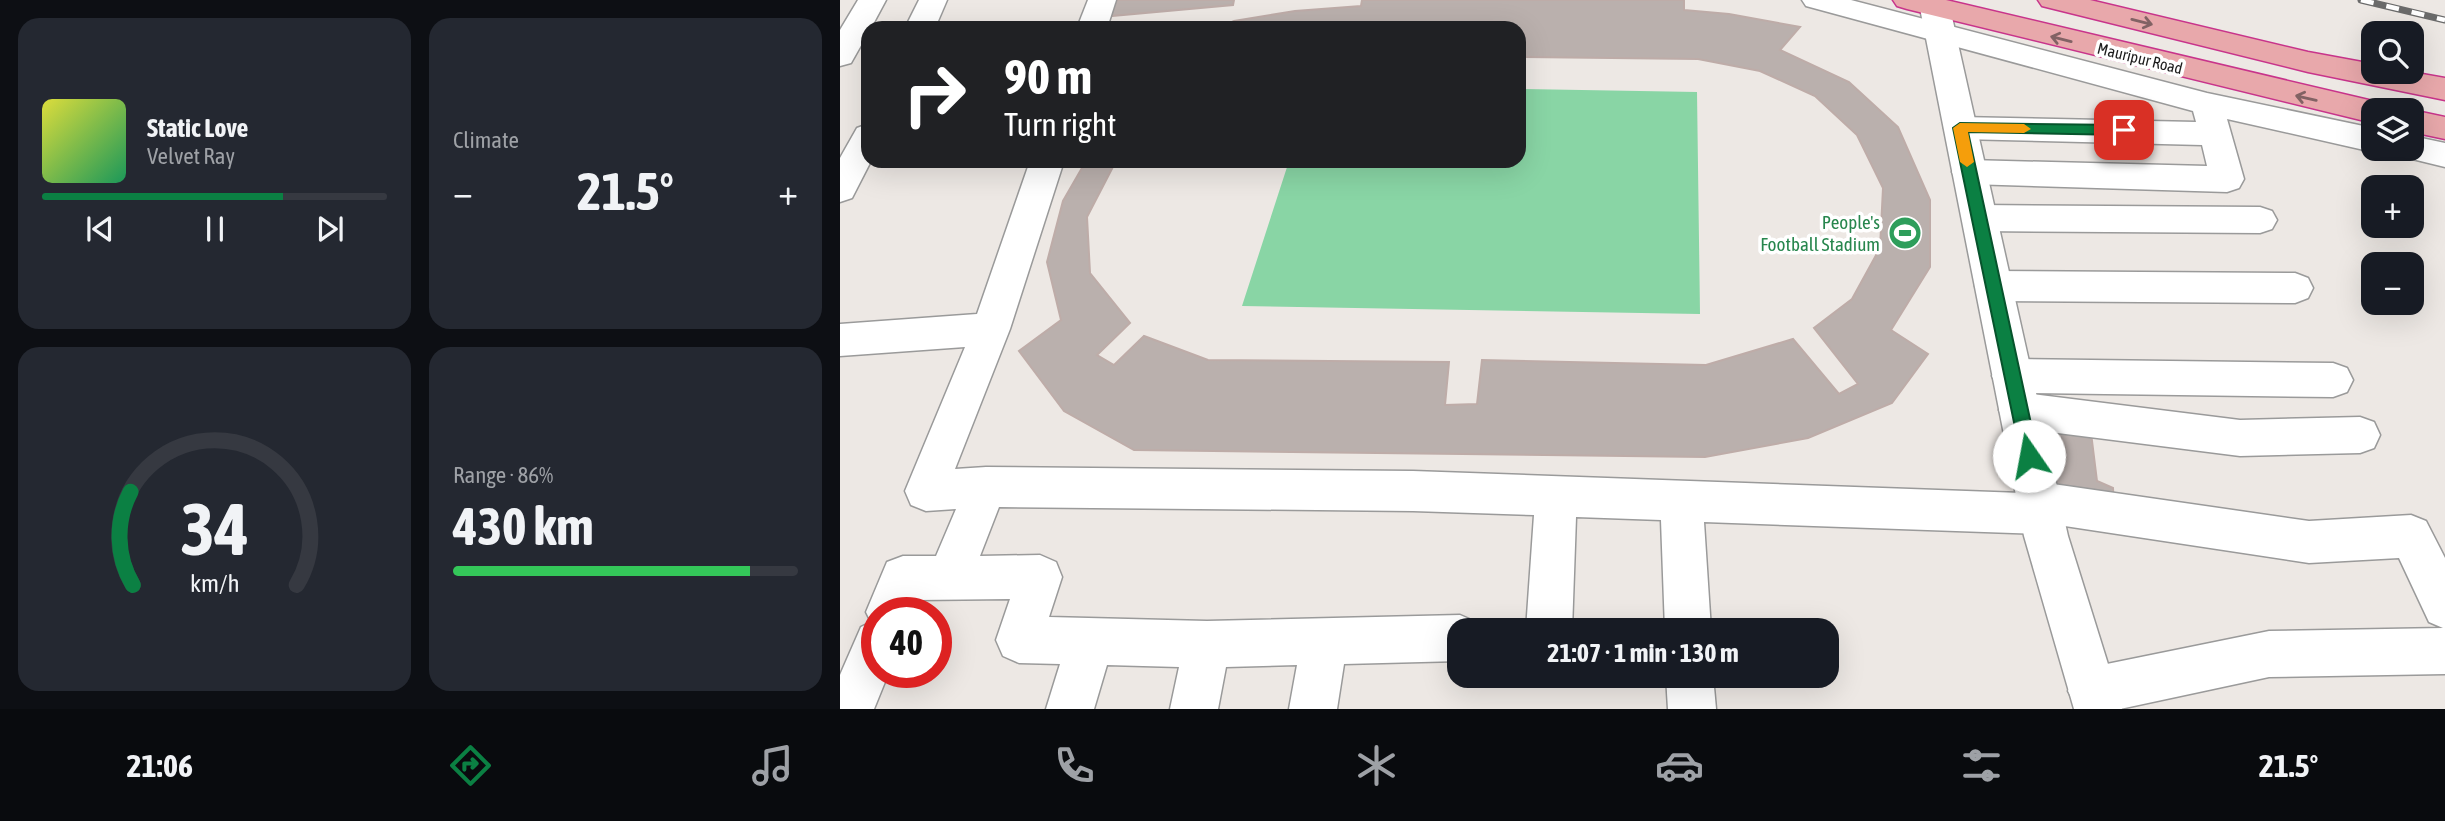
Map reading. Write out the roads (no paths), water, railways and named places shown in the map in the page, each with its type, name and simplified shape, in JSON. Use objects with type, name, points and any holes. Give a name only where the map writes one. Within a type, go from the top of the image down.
[{"type":"highway","name":"Mauripur Road","points":[[2052,0],[2308,62],[2445,89]]},
{"type":"highway","name":"Mauripur Road","points":[[1927,14],[2361,109]]},
{"type":"highway","points":[[2424,124],[2445,128]]},
{"type":"street","points":[[840,56],[873,0]]},
{"type":"street","points":[[923,21],[933,0]]},
{"type":"street","points":[[1094,21],[1102,0]]},
{"type":"street","points":[[1816,0],[1927,14],[2211,119]]},
{"type":"street","points":[[1927,14],[1960,128],[2040,508],[2090,704],[2269,654],[2445,652]]},
{"type":"street","points":[[1969,172],[2227,179],[2211,119]]},
{"type":"street","points":[[1960,128],[2211,119],[2361,138]]},
{"type":"street","points":[[840,189],[861,149]]},
{"type":"street","points":[[2424,151],[2445,155]]},
{"type":"street","points":[[1045,168],[991,329],[926,491],[986,487],[1413,491],[1681,501],[2040,508],[2309,542],[2411,536],[2445,606]]},
{"type":"street","points":[[1979,218],[2260,220]]},
{"type":"street","points":[[1993,286],[2295,288]]},
{"type":"street","points":[[845,349],[991,329]]},
{"type":"street","points":[[2016,393],[2333,380]]},
{"type":"street","points":[[2016,393],[2240,438],[2360,435]]},
{"type":"street","points":[[949,578],[986,487]]},
{"type":"street","points":[[1550,618],[1556,497]]},
{"type":"street","points":[[1681,501],[1687,618]]},
{"type":"street","points":[[895,597],[903,578],[1040,577],[1019,640],[1207,644],[1447,638]]},
{"type":"street","points":[[1313,709],[1324,640]]},
{"type":"street","points":[[1070,709],[1091,641]]},
{"type":"street","points":[[1194,709],[1207,644]]},
{"type":"street","points":[[850,709],[861,682]]},
{"type":"street","points":[[1691,688],[1692,709]]},
{"type":"railway","points":[[2361,0],[2445,20]]},
{"type":"place","name":"People's Football Stadium","points":[[1905,233]]}]
